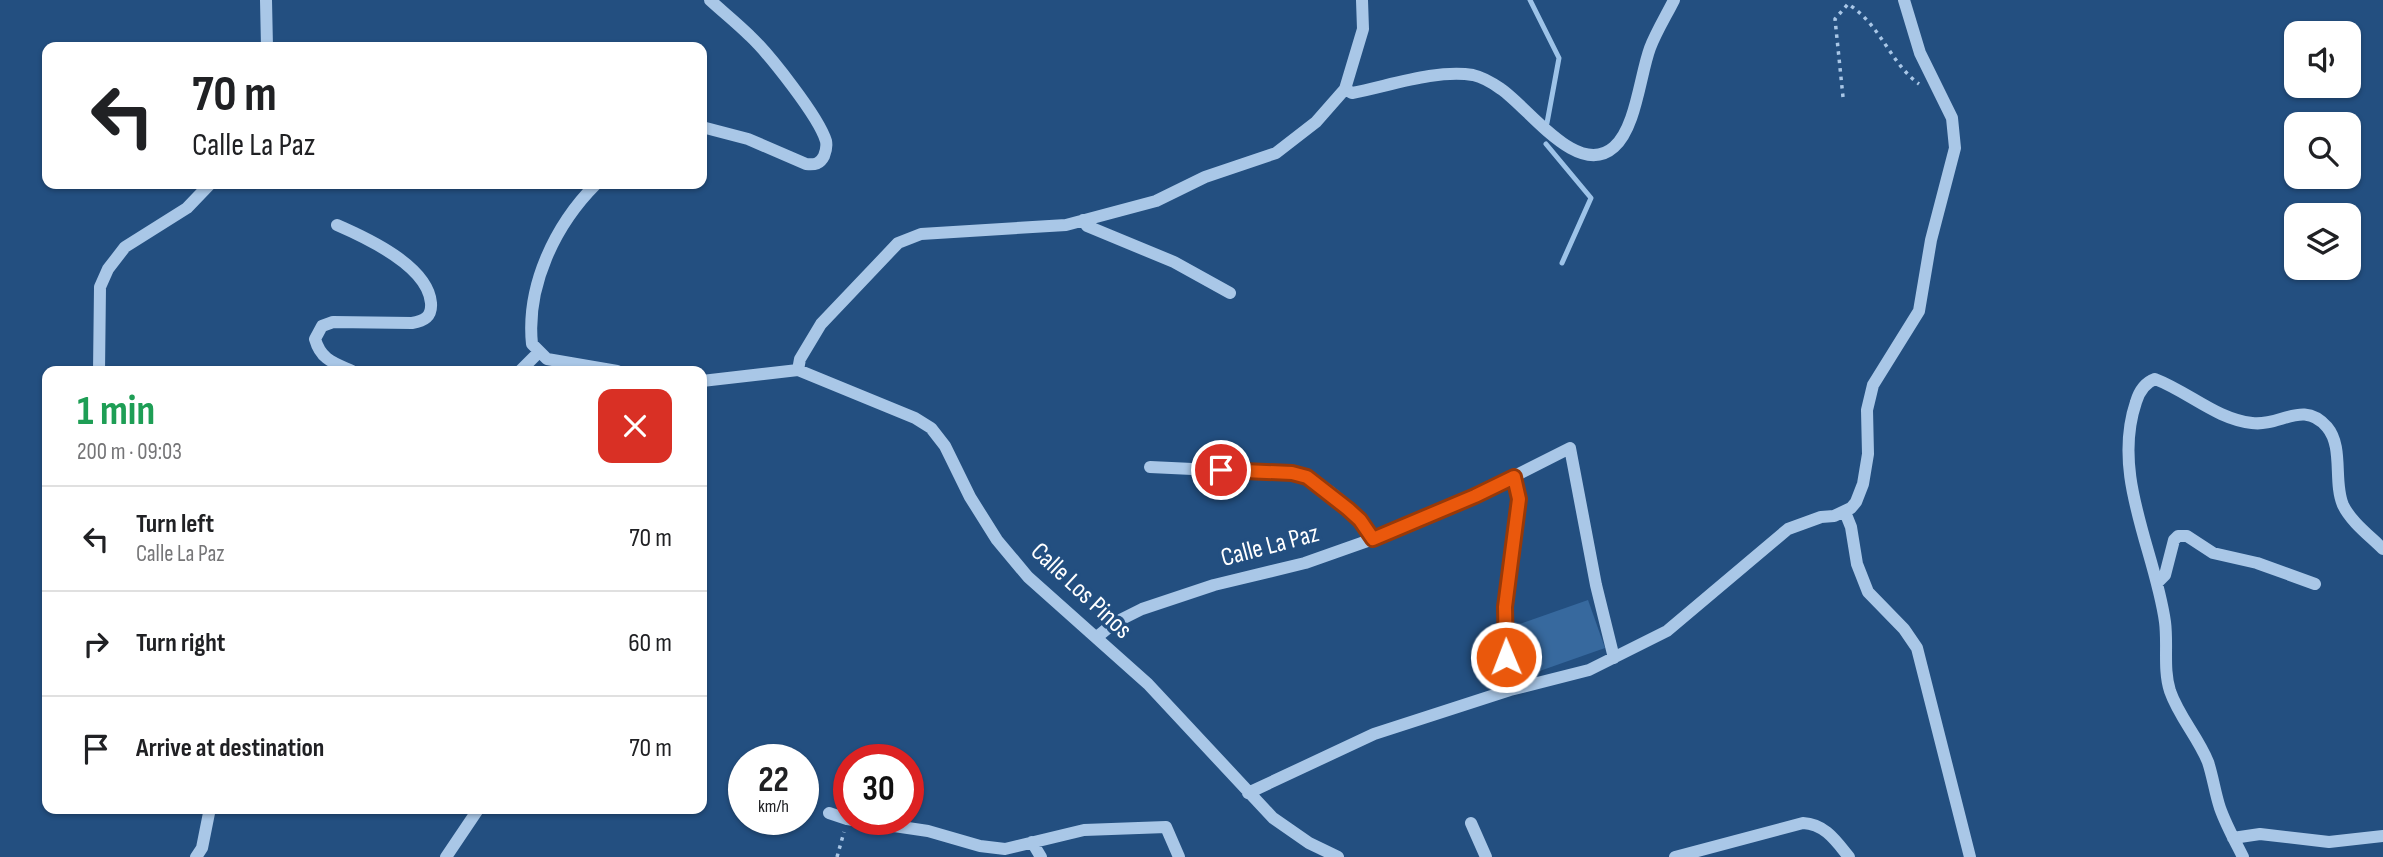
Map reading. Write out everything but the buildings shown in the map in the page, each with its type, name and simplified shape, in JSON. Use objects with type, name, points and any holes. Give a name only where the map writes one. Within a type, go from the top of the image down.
[{"type":"street","points":[[266,0],[267,42]]},
{"type":"street","points":[[707,128],[748,139],[814,165],[821,162],[827,143],[796,92],[752,38],[710,0]]},
{"type":"street","points":[[707,380],[798,370],[800,359],[821,324],[898,243],[921,234],[1066,225],[1156,201],[1205,177],[1276,153],[1316,122],[1345,89],[1363,30],[1362,0]]},
{"type":"street","points":[[1345,89],[1352,93],[1442,75],[1475,75],[1503,90],[1569,147],[1583,156],[1600,156],[1615,147],[1626,130],[1650,47],[1674,0]]},
{"type":"street","points":[[1248,793],[1374,734],[1510,690],[1589,670],[1667,631],[1788,529],[1804,522],[1845,512],[1856,502],[1863,484],[1868,454],[1867,410],[1873,385],[1919,311],[1931,240],[1955,148],[1952,118],[1920,53],[1903,0]]},
{"type":"street","points":[[99,366],[100,287],[108,270],[125,247],[187,208],[205,189]]},
{"type":"street","points":[[588,366],[547,359],[538,353],[532,344],[531,333],[534,290],[542,267],[559,233],[591,189]]},
{"type":"street","points":[[1083,220],[1087,226],[1174,262],[1230,293]]},
{"type":"street","points":[[337,225],[376,242],[411,269],[429,289],[432,306],[431,313],[424,321],[332,322],[322,326],[315,339],[318,351],[326,360],[340,366]]},
{"type":"street","points":[[525,366],[538,353]]},
{"type":"street","name":"Calle Los Pinos","points":[[798,370],[915,418],[930,428],[945,446],[970,497],[997,540],[1028,577],[1148,684],[1272,818],[1338,857]]},
{"type":"street","points":[[2243,857],[2220,809],[2207,761],[2183,720],[2170,689],[2166,670],[2165,623],[2157,583],[2141,533],[2128,462],[2132,414],[2145,384],[2155,379],[2215,412],[2252,423],[2267,424],[2293,414],[2304,414],[2321,421],[2330,430],[2335,443],[2338,486],[2343,506],[2383,549]]},
{"type":"street","name":"Calle La Paz","points":[[1097,637],[1114,623],[1142,609],[1213,585],[1305,564],[1373,539],[1475,496],[1570,448],[1596,585],[1614,658]]},
{"type":"street","points":[[1150,467],[1300,474],[1337,498],[1360,520],[1373,539]]},
{"type":"street","points":[[1510,690],[1505,607],[1519,499],[1514,477]]},
{"type":"street","points":[[1845,512],[1851,527],[1857,565],[1868,592],[1904,629],[1917,648],[1970,857]]},
{"type":"street","points":[[2157,583],[2165,575],[2174,540],[2188,536],[2213,553],[2257,563],[2315,584]]},
{"type":"street","points":[[829,813],[833,814]]},
{"type":"street","points":[[196,857],[202,848],[209,814]]},
{"type":"street","points":[[446,857],[475,814]]},
{"type":"street","points":[[1471,823],[1486,857]]},
{"type":"street","points":[[1675,857],[1803,823],[1813,823],[1824,829],[1849,857]]},
{"type":"street","points":[[924,830],[980,846],[1005,849],[1084,830],[1166,827],[1179,857]]},
{"type":"street","points":[[2233,838],[2260,834],[2329,842],[2383,836]]},
{"type":"street","points":[[1032,842],[1041,857]]},
{"type":"path","points":[[1843,97],[1835,19],[1848,4],[1864,14],[1908,76],[1944,101]]},
{"type":"path","points":[[837,857],[843,835]]},
{"type":"shaded area","points":[[1588,600],[1605,648],[1534,673],[1517,625]]},
{"type":"waterway","points":[[1530,0],[1559,58],[1547,123]]},
{"type":"waterway","points":[[1546,144],[1591,198],[1562,263]]},
{"type":"route","points":[[1221,470],[1292,473],[1307,477],[1337,498],[1360,520],[1373,539],[1514,477],[1519,499],[1505,607],[1506,657]]}]
